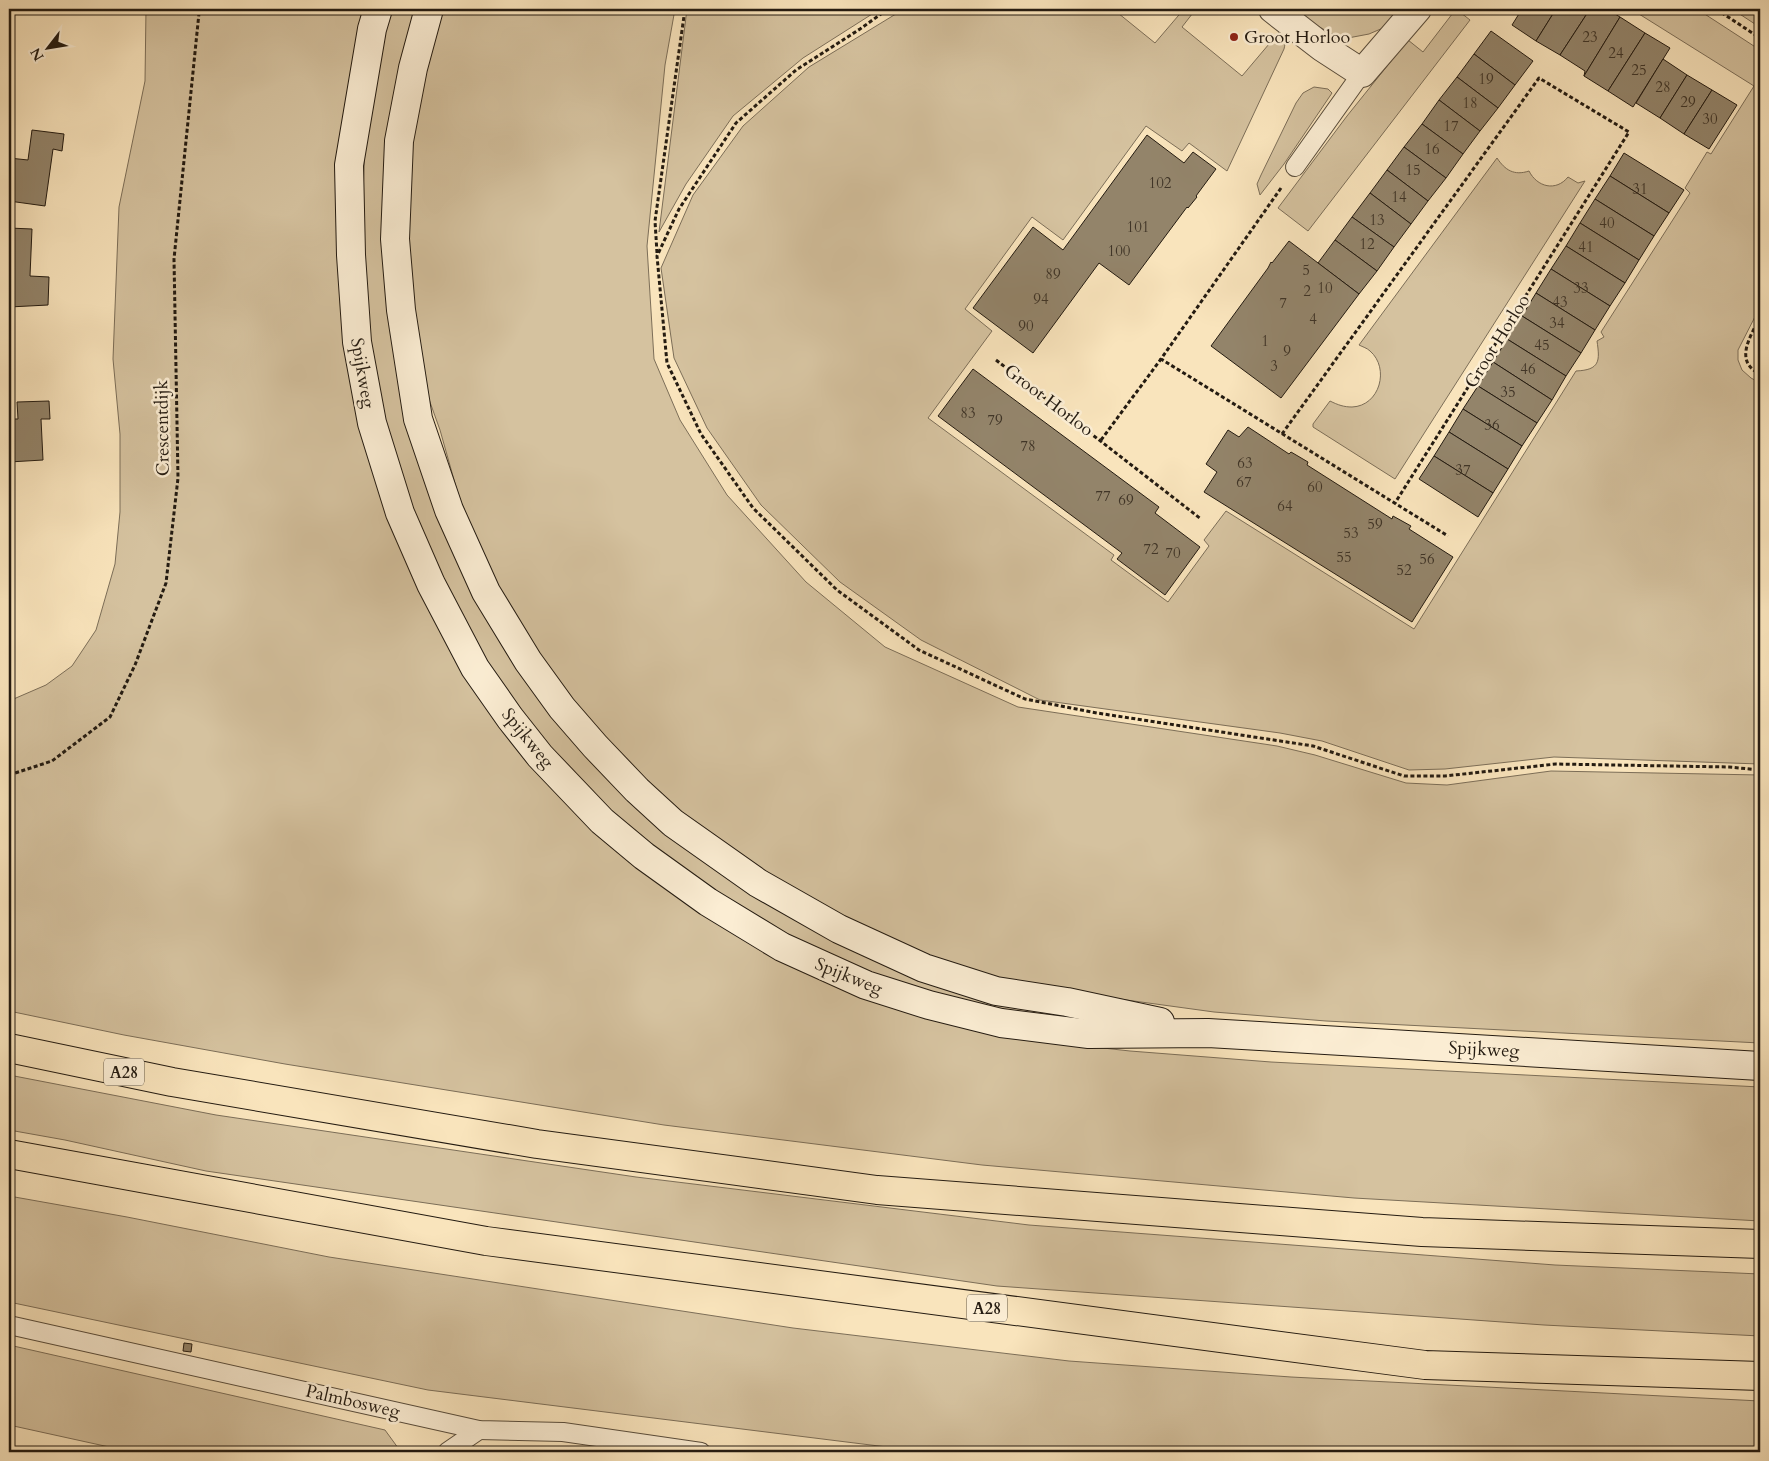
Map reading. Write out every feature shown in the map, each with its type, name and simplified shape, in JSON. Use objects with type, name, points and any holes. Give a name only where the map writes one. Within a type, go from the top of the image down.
[{"type":"highway","name":"A28","points":[[9,1048],[172,1082],[537,1144],[877,1190],[1422,1232],[1760,1244]]},
{"type":"highway","name":"A28","points":[[9,1154],[486,1242],[1416,1364],[1760,1376]]},
{"type":"main road","name":"Spijkweg","points":[[378,9],[372,29],[349,165],[351,255],[356,342],[372,423],[400,513],[431,584],[475,668],[510,718],[540,756],[602,821],[644,856],[708,902],[782,947],[866,985],[929,1005],[1001,1023],[1089,1034],[1208,1033],[1760,1066]]},
{"type":"main road","name":"Spijkweg","points":[[429,9],[413,68],[399,141],[395,239],[400,310],[418,419],[449,510],[486,592],[528,661],[562,708],[637,790],[673,823],[758,883],[839,929],[924,968],[996,991],[1067,1002],[1208,1033]]},
{"type":"main road","points":[[1273,9],[1322,47],[1362,73],[1417,9]]},
{"type":"lane","points":[[1295,167],[1362,73]]},
{"type":"lane","name":"Palmbosweg","points":[[9,1324],[479,1430],[563,1432],[701,1452]]},
{"type":"lane","points":[[447,1452],[479,1430]]},
{"type":"path","name":"Crescentdijk","points":[[9,775],[52,761],[110,717],[135,665],[166,583],[178,478],[174,259],[199,13],[197,9]]},
{"type":"path","points":[[685,9],[655,221],[667,363],[701,434],[753,508],[837,590],[919,650],[1025,698],[1097,713],[1313,746],[1404,776],[1445,776],[1556,764],[1760,770]]},
{"type":"path","points":[[657,256],[679,210],[736,123],[796,70],[888,9]]},
{"type":"path","points":[[1716,9],[1760,38]]},
{"type":"path","name":"Groot Horloo","points":[[1282,434],[1539,78],[1629,132],[1395,503]]},
{"type":"path","name":"Groot Horloo","points":[[1101,440],[1161,359],[1295,167]]},
{"type":"path","points":[[1760,317],[1747,342],[1746,359],[1750,367],[1760,374]]},
{"type":"path","points":[[1161,359],[1448,536]]},
{"type":"path","name":"Groot Horloo","points":[[996,360],[1201,519]]},
{"type":"shaded area","points":[[146,9],[366,9],[346,337],[470,681],[722,926],[1058,1043],[1130,1051],[1271,1062],[1760,1087],[1760,1221],[1354,1198],[982,1165],[664,1125],[285,1064],[124,1035],[9,1011],[9,701],[46,685],[72,666],[96,630],[115,564],[120,512],[120,434],[113,359],[119,207],[145,81]]},
{"type":"shaded area","points":[[390,9],[418,9],[396,369],[513,656],[764,900],[1090,1019],[1089,1025],[1005,1013],[878,976],[782,933],[714,895],[608,812],[550,751],[493,674],[428,557],[388,444],[373,371],[361,241],[366,122]]},
{"type":"shaded area","points":[[438,9],[675,9],[665,65],[647,246],[654,359],[680,420],[727,495],[806,582],[885,647],[1018,707],[1277,746],[1315,755],[1406,783],[1447,785],[1551,771],[1760,775],[1760,1043],[1326,1021],[1214,1012],[1039,988],[964,969],[909,950],[790,891],[689,818],[653,788],[613,749],[543,666],[489,572],[458,494],[440,430],[421,377],[409,283],[407,205],[414,115]]},
{"type":"shaded area","points":[[687,9],[880,9],[803,58],[733,116],[686,184],[659,232]]},
{"type":"shaded area","points":[[904,9],[1113,9],[1155,43],[1184,9],[1196,9],[1182,27],[1242,76],[1280,31],[1282,33],[1285,39],[1284,49],[1227,171],[1189,143],[1182,151],[1146,126],[1063,240],[1032,217],[965,309],[992,331],[928,418],[1114,555],[1111,560],[1168,602],[1209,546],[1204,540],[1226,511],[1414,629],[1576,371],[1590,369],[1597,363],[1597,341],[1604,337],[1601,332],[1690,193],[1685,188],[1707,152],[1711,154],[1754,86],[1631,9],[1697,9],[1760,50],[1760,307],[1738,350],[1738,360],[1742,370],[1760,383],[1760,764],[1554,757],[1445,769],[1409,770],[1322,741],[1280,733],[1040,700],[921,640],[840,582],[761,505],[707,428],[674,358],[661,268],[693,195],[743,126],[809,67]]},
{"type":"shaded area","points":[[1299,9],[1402,9],[1390,25],[1369,34],[1348,38],[1330,33],[1295,13]]},
{"type":"shaded area","points":[[1456,9],[1470,20],[1308,231],[1278,208],[1347,116],[1408,40],[1423,52]]},
{"type":"shaded area","points":[[1732,9],[1760,9],[1760,27],[1758,26]]},
{"type":"shaded area","points":[[1314,87],[1328,89],[1332,93],[1284,164],[1260,195],[1257,184],[1296,103],[1303,93]]},
{"type":"shaded area","points":[[1497,158],[1510,171],[1519,173],[1529,171],[1537,181],[1547,186],[1558,185],[1568,177],[1578,183],[1585,181],[1395,479],[1313,427],[1313,424],[1330,401],[1341,406],[1352,407],[1362,405],[1375,393],[1379,385],[1380,367],[1370,351],[1359,345]]},
{"type":"shaded area","points":[[9,1075],[216,1115],[636,1177],[1029,1225],[1555,1265],[1760,1274],[1760,1336],[1544,1325],[997,1286],[206,1171],[65,1140],[9,1130]]},
{"type":"shaded area","points":[[9,1196],[329,1257],[793,1328],[1069,1361],[1291,1377],[1760,1401],[1760,1452],[927,1452],[428,1390],[9,1302]]},
{"type":"shaded area","points":[[9,1345],[385,1430],[401,1452],[132,1452],[9,1425]]},
{"type":"building","points":[[1522,9],[1556,9],[1536,41],[1512,25]]},
{"type":"building","points":[[1556,9],[1583,9],[1588,12],[1560,55],[1536,41]]},
{"type":"building","points":[[1590,9],[1607,9],[1620,17],[1584,76],[1585,71],[1560,55]]},
{"type":"building","points":[[1620,17],[1645,33],[1608,91],[1584,76]]},
{"type":"building","points":[[1491,31],[1533,61],[1515,85],[1474,54]]},
{"type":"building","points":[[1645,33],[1670,48],[1633,107],[1608,91]]},
{"type":"building","points":[[1474,54],[1515,85],[1498,108],[1457,77]]},
{"type":"building","points":[[1663,59],[1687,75],[1660,118],[1636,103]]},
{"type":"building","points":[[1687,75],[1712,90],[1684,134],[1660,118]]},
{"type":"building","points":[[1457,77],[1498,108],[1480,131],[1439,100]]},
{"type":"building","points":[[1712,90],[1737,105],[1709,149],[1684,134]]},
{"type":"building","points":[[1439,100],[1480,131],[1463,154],[1422,124]]},
{"type":"building","points":[[1422,124],[1463,154],[1446,178],[1404,147]]},
{"type":"building","points":[[32,130],[64,134],[62,151],[53,149],[45,206],[9,201],[9,158],[28,160]]},
{"type":"building","points":[[1147,135],[1184,163],[1193,152],[1216,169],[1197,197],[1187,207],[1129,285],[1099,263],[1033,353],[973,308],[1033,227],[1063,250]]},
{"type":"building","points":[[1404,147],[1446,178],[1428,201],[1387,170]]},
{"type":"building","points":[[1624,153],[1684,190],[1669,213],[1610,176]]},
{"type":"building","points":[[1387,170],[1428,201],[1411,224],[1370,193]]},
{"type":"building","points":[[1610,176],[1669,213],[1654,236],[1595,199]]},
{"type":"building","points":[[1370,193],[1411,224],[1394,247],[1352,217]]},
{"type":"building","points":[[1595,199],[1654,236],[1639,260],[1580,223]]},
{"type":"building","points":[[1352,217],[1394,247],[1377,271],[1335,240]]},
{"type":"building","points":[[1580,223],[1639,260],[1625,283],[1566,246]]},
{"type":"building","points":[[9,228],[32,229],[30,276],[49,277],[48,305],[9,307]]},
{"type":"building","points":[[1335,240],[1377,271],[1359,294],[1318,263]]},
{"type":"building","points":[[1289,241],[1359,294],[1281,398],[1211,346],[1271,262]]},
{"type":"building","points":[[1566,246],[1625,283],[1610,306],[1551,269]]},
{"type":"building","points":[[1551,269],[1610,306],[1595,330],[1536,293]]},
{"type":"building","points":[[1536,293],[1595,330],[1581,353],[1522,316]]},
{"type":"building","points":[[1522,316],[1581,353],[1566,376],[1507,339]]},
{"type":"building","points":[[1507,339],[1566,376],[1552,400],[1493,362]]},
{"type":"building","points":[[1493,362],[1552,400],[1537,423],[1478,386]]},
{"type":"building","points":[[973,369],[1159,507],[1155,513],[1200,547],[1165,595],[1117,559],[1122,553],[938,416]]},
{"type":"building","points":[[1478,386],[1537,423],[1522,446],[1463,409]]},
{"type":"building","points":[[49,401],[50,419],[41,419],[43,460],[9,462],[9,419],[18,419],[17,402]]},
{"type":"building","points":[[1463,409],[1522,446],[1508,469],[1449,432]]},
{"type":"building","points":[[1248,427],[1289,454],[1291,452],[1308,462],[1307,465],[1392,519],[1393,516],[1411,526],[1409,529],[1453,557],[1412,622],[1204,492],[1217,472],[1206,464],[1228,430],[1239,437]]},
{"type":"building","points":[[1449,432],[1508,469],[1493,493],[1434,456]]},
{"type":"building","points":[[1434,456],[1493,493],[1478,517],[1419,479]]},
{"type":"building","points":[[184,1343],[192,1344],[191,1352],[183,1351]]},
{"type":"place","name":"Groot Horloo","points":[[1234,37]]}]
